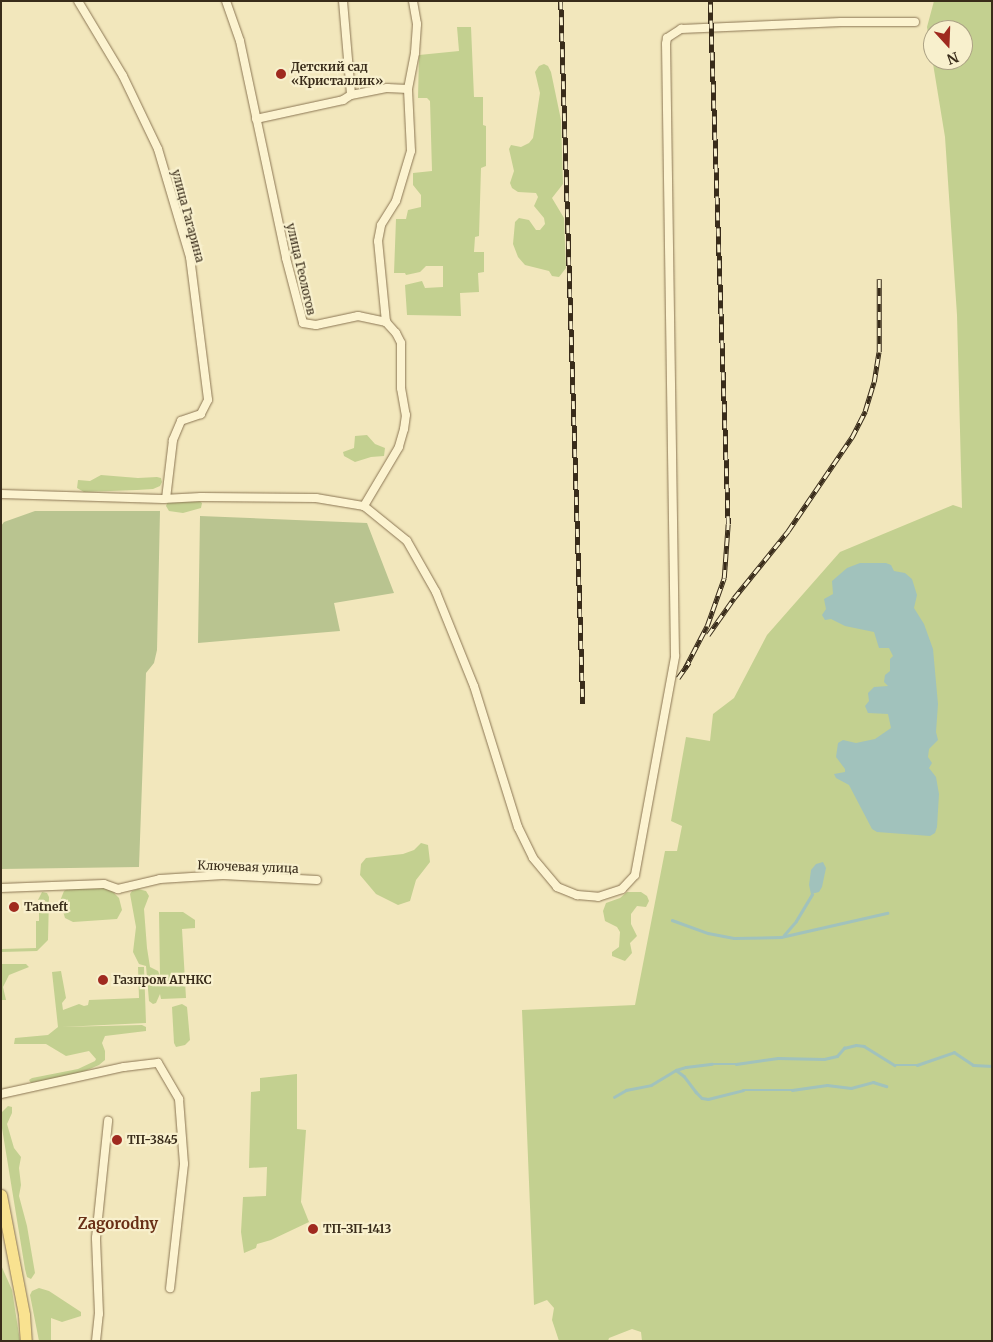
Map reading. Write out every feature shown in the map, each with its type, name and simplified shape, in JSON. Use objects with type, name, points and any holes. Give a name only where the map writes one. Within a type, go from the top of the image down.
[{"type":"main road","points":[[1,1195],[24,1315],[26,1341]]},
{"type":"street","name":"улица Гагарина","points":[[78,1],[123,76],[158,149],[190,257],[208,400],[201,414],[181,421],[173,440],[166,499]]},
{"type":"street","name":"улица Геологов","points":[[226,1],[240,42],[303,323],[316,324],[358,316],[386,322]]},
{"type":"street","points":[[343,1],[351,95]]},
{"type":"street","points":[[364,506],[399,447],[406,414],[401,388],[401,343],[396,333],[386,322],[378,241],[381,224],[396,201],[411,151],[408,88],[416,53],[416,24],[413,1]]},
{"type":"street","points":[[1,494],[166,499],[201,497],[316,498],[364,506],[406,541],[436,592],[474,686],[518,827],[533,858],[557,887],[572,894],[598,897],[622,889],[635,874],[675,656],[666,44],[668,38],[675,31],[681,30],[841,22],[915,22]]},
{"type":"street","points":[[256,119],[343,100],[351,95],[387,88],[408,88]]},
{"type":"street","name":"Ключевая улица","points":[[1,888],[104,884],[118,889],[160,879],[223,875],[317,880]]},
{"type":"street","points":[[1,1094],[124,1067],[158,1063],[179,1099],[184,1164],[170,1288]]},
{"type":"street","points":[[96,1341],[99,1314],[96,1238],[108,1121]]},
{"type":"green space","points":[[934,1],[992,1],[992,1341],[642,1341],[641,1332],[632,1329],[609,1338],[608,1341],[559,1341],[552,1320],[554,1308],[547,1300],[534,1305],[522,1010],[635,1005],[665,851],[677,851],[682,826],[671,821],[686,737],[710,741],[713,714],[734,698],[767,635],[840,552],[953,505],[962,508],[957,315],[945,137],[934,70],[973,70],[973,20],[929,20]]},
{"type":"green space","points":[[457,27],[471,27],[474,97],[483,97],[483,125],[486,126],[486,166],[481,168],[479,236],[475,237],[474,252],[484,252],[484,272],[478,273],[479,292],[460,293],[461,316],[407,315],[405,285],[422,281],[425,288],[443,287],[443,266],[426,266],[420,272],[406,275],[405,273],[394,273],[396,219],[406,219],[408,210],[421,207],[421,195],[413,185],[413,173],[432,171],[430,101],[427,98],[418,98],[419,55],[459,51]]},
{"type":"green space","points":[[544,64],[548,66],[551,72],[561,120],[563,184],[552,198],[564,218],[566,268],[559,277],[552,276],[549,271],[525,265],[518,257],[513,244],[515,222],[519,218],[529,220],[536,230],[540,230],[545,224],[544,218],[534,206],[538,197],[536,193],[518,192],[512,188],[510,183],[514,171],[509,149],[511,145],[521,147],[529,143],[533,138],[540,93],[535,72],[539,66]]},
{"type":"green space","points":[[367,435],[375,444],[385,448],[384,456],[371,457],[355,462],[344,456],[343,452],[354,448],[355,436]]},
{"type":"green space","points":[[101,475],[138,478],[157,477],[161,478],[162,482],[160,486],[153,489],[84,492],[77,488],[78,480],[90,481]]},
{"type":"green space","points":[[198,500],[202,503],[201,508],[183,513],[169,511],[166,506],[168,501]]},
{"type":"green space","points":[[35,511],[160,511],[157,650],[154,663],[146,673],[139,867],[1,869],[1,526],[4,522]]},
{"type":"green space","points":[[200,516],[367,523],[394,593],[334,603],[340,631],[198,643]]},
{"type":"green space","points":[[421,843],[428,845],[430,862],[416,880],[410,901],[398,905],[376,894],[360,875],[361,864],[366,858],[403,854],[414,850]]},
{"type":"green space","points":[[103,887],[112,891],[119,898],[122,910],[117,919],[73,922],[65,918],[60,901],[64,891],[69,888]]},
{"type":"green space","points":[[138,889],[146,891],[149,896],[144,909],[147,948],[150,967],[158,971],[160,976],[159,912],[183,912],[195,920],[195,928],[182,929],[186,998],[161,999],[160,994],[156,1003],[153,1004],[149,1001],[146,966],[139,964],[133,952],[136,927],[130,894]]},
{"type":"green space","points":[[42,892],[47,893],[49,897],[48,940],[37,951],[2,952],[2,949],[36,948],[36,921],[39,921],[39,911],[46,911],[45,900],[38,900]]},
{"type":"green space","points":[[627,892],[641,892],[647,896],[649,901],[646,907],[637,906],[631,914],[631,924],[637,936],[630,943],[632,953],[625,961],[612,956],[612,952],[619,947],[620,932],[617,927],[605,921],[603,911],[606,903],[620,898]]},
{"type":"green space","points":[[1,964],[26,964],[29,967],[9,975],[3,987],[6,1000],[1,1000]]},
{"type":"green space","points":[[138,967],[144,967],[146,1023],[62,1027],[142,1025],[146,1027],[146,1031],[105,1036],[102,1043],[105,1051],[105,1060],[99,1065],[78,1074],[31,1083],[29,1080],[32,1078],[78,1069],[96,1059],[89,1051],[66,1056],[46,1044],[14,1044],[15,1038],[48,1035],[58,1027],[52,972],[61,971],[66,998],[62,1003],[63,1010],[79,1004],[88,1005],[89,1000],[139,998]]},
{"type":"green space","points":[[182,1004],[187,1007],[190,1040],[185,1045],[176,1047],[174,1043],[172,1007]]},
{"type":"green space","points":[[297,1074],[297,1129],[306,1130],[301,1202],[309,1222],[271,1240],[257,1244],[256,1248],[244,1253],[241,1232],[243,1197],[266,1196],[267,1167],[249,1168],[251,1092],[260,1091],[260,1078]]},
{"type":"green space","points":[[8,1106],[12,1107],[12,1113],[7,1124],[14,1148],[21,1157],[19,1196],[27,1226],[35,1273],[31,1279],[27,1277],[25,1269],[1,1122],[1,1113]]},
{"type":"green space","points":[[1,1265],[12,1290],[20,1341],[1,1341]]},
{"type":"green space","points":[[39,1288],[49,1291],[81,1312],[81,1316],[62,1322],[51,1318],[51,1341],[39,1341],[30,1295],[32,1291]]},
{"type":"water","points":[[860,563],[886,563],[891,565],[894,571],[905,573],[912,579],[917,595],[914,608],[924,624],[933,649],[938,704],[936,732],[938,740],[929,749],[928,757],[932,763],[929,768],[936,777],[939,794],[937,827],[935,833],[930,836],[877,832],[872,829],[849,785],[836,778],[834,774],[845,772],[845,769],[836,757],[838,743],[843,740],[856,743],[875,739],[891,728],[888,714],[868,713],[865,706],[869,701],[868,693],[874,687],[888,686],[884,682],[885,675],[890,671],[890,659],[893,656],[889,648],[879,648],[874,632],[845,626],[831,619],[825,620],[822,615],[826,609],[824,599],[833,594],[832,581],[847,568]]},
{"type":"water","points":[[823,862],[826,868],[822,887],[819,892],[811,894],[809,885],[811,870],[816,864]]},
{"type":"waterway","points":[[784,935],[796,921],[812,894]]},
{"type":"waterway","points":[[672,920],[708,933],[734,938],[781,937],[887,913]]},
{"type":"waterway","points":[[614,1097],[626,1090],[651,1085],[676,1070],[686,1067],[736,1064],[778,1058],[824,1059],[837,1056],[844,1048],[856,1045],[864,1046],[894,1065],[917,1065],[954,1052],[973,1065],[992,1066]]},
{"type":"waterway","points":[[676,1070],[684,1076],[702,1098],[708,1099],[743,1090],[792,1090],[827,1085],[851,1088],[873,1082],[886,1086]]},
{"type":"railway","points":[[561,1],[583,704]]},
{"type":"railway","points":[[685,668],[707,626],[724,578],[728,524],[710,1]]},
{"type":"railway","points":[[708,635],[734,598],[788,531],[852,437],[865,411],[874,382],[879,352],[879,279]]},
{"type":"railway","points":[[678,678],[689,662]]},
{"type":"place","name":"Детский сад «Кристаллик»","points":[[281,74]]},
{"type":"place","name":"Tatneft","points":[[14,907]]},
{"type":"place","name":"Газпром АГНКС","points":[[103,980]]},
{"type":"place","name":"ТП-3845","points":[[117,1140]]},
{"type":"place","name":"ТП-ЗП-1413","points":[[313,1229]]},
{"type":"district","name":"Zagorodny","points":[[118,1224]]}]
